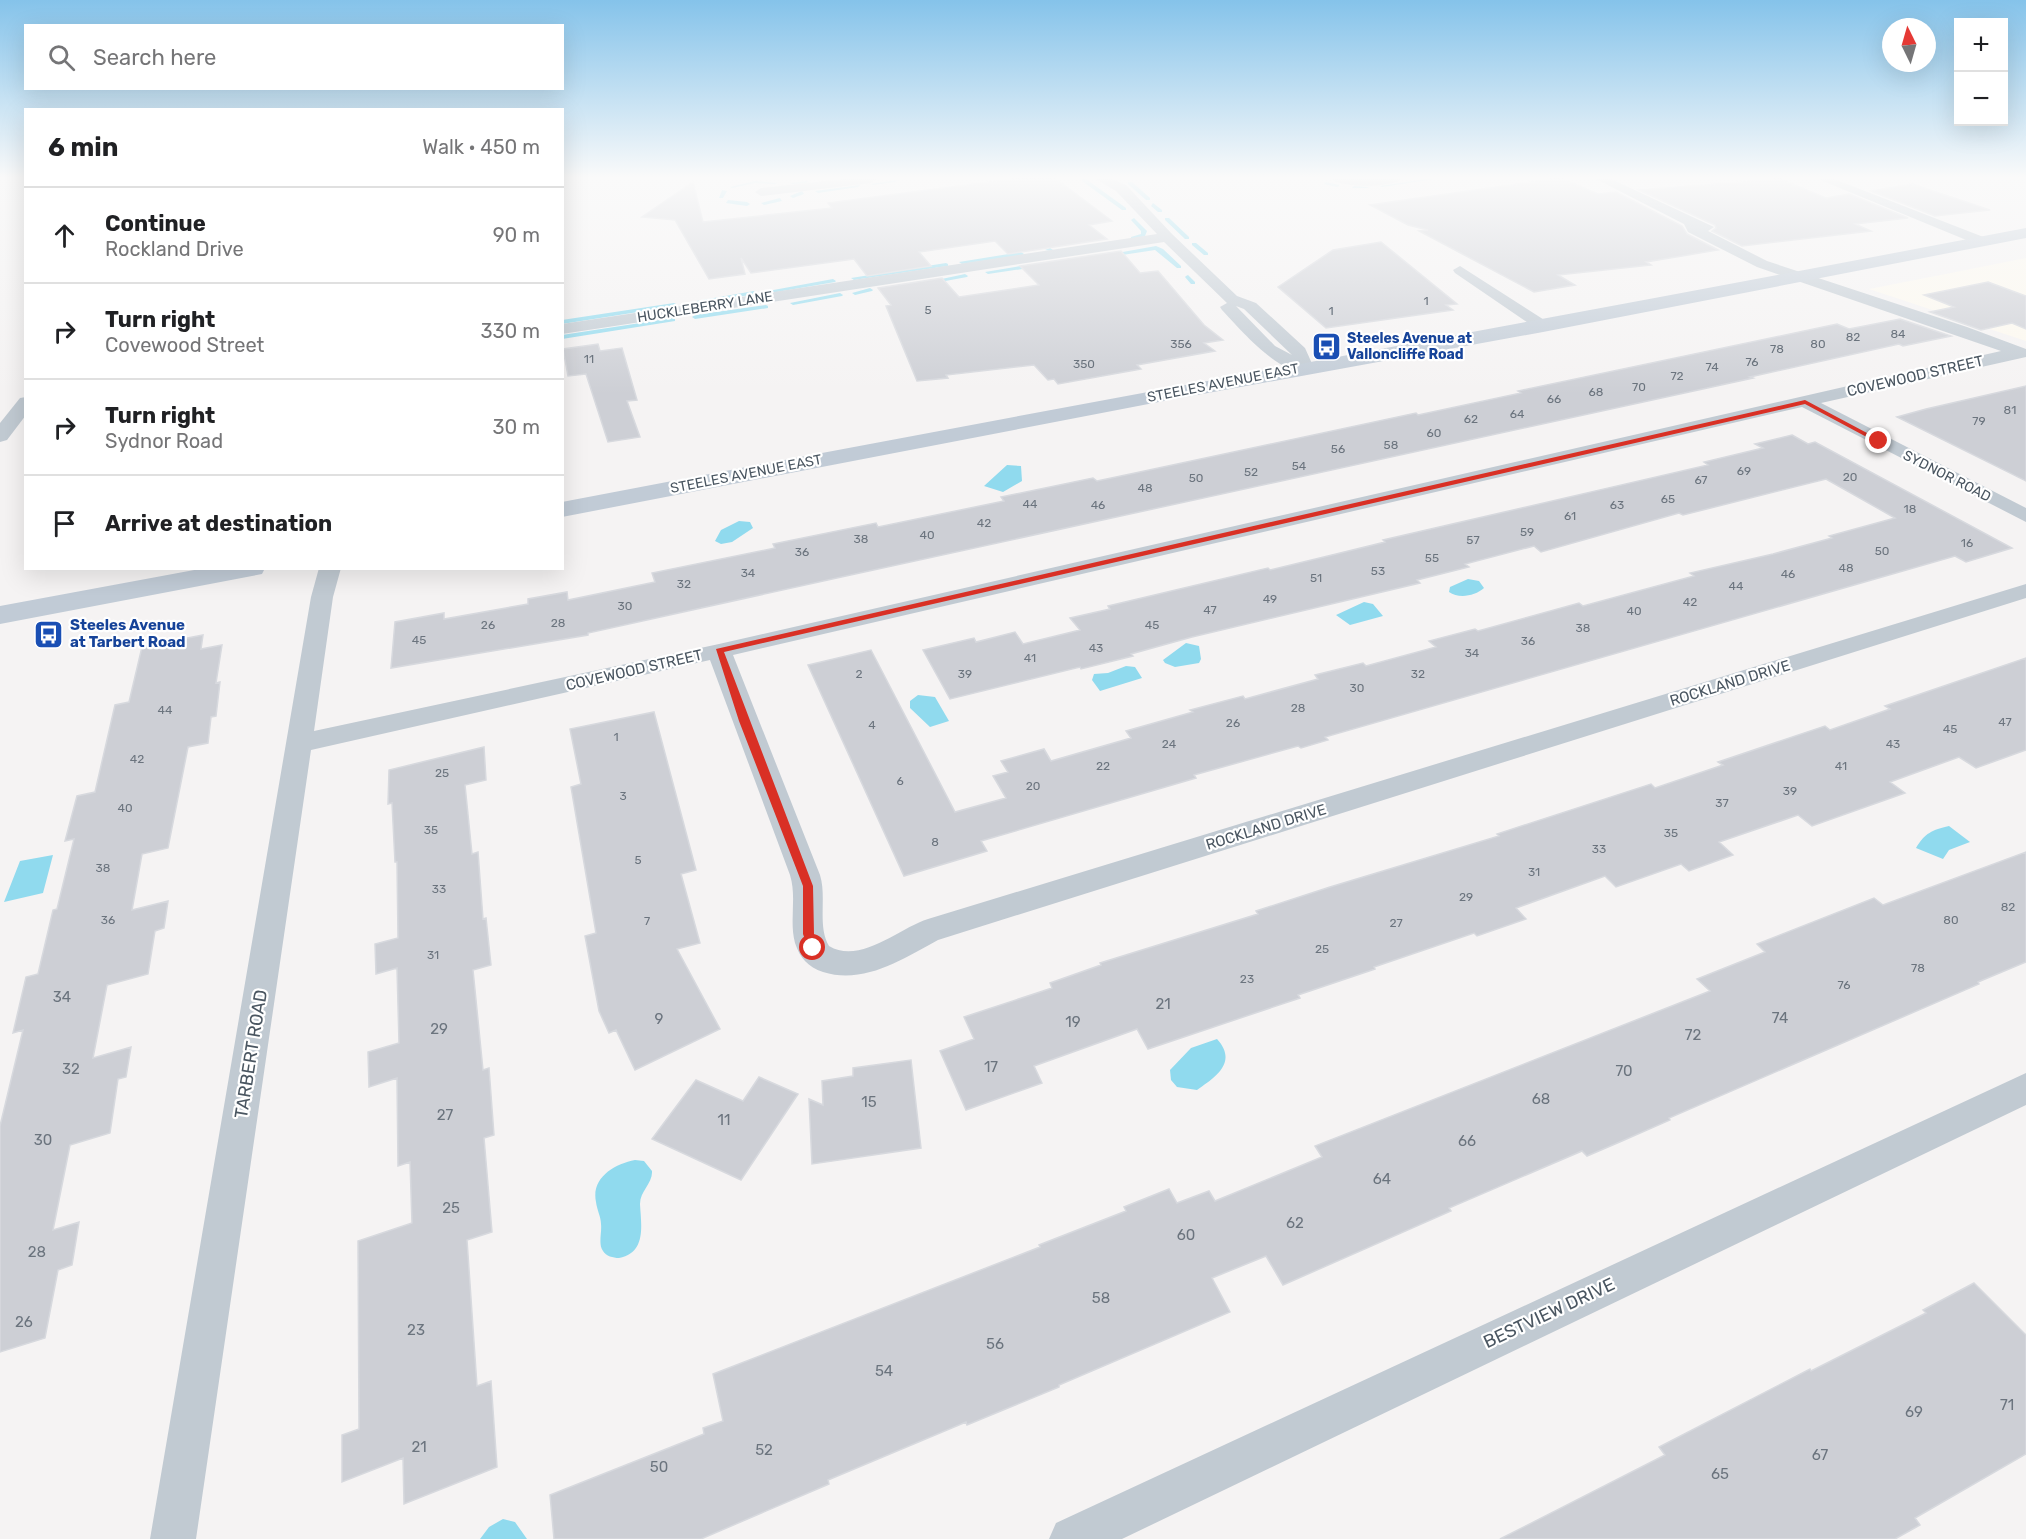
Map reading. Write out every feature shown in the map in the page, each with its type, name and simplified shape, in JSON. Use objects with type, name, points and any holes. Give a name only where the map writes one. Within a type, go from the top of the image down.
[{"type":"main road","name":"STEELES AVENUE EAST","points":[[564,510],[1931,251]]},
{"type":"main road","points":[[0,615],[241,570]]},
{"type":"street","name":"HUCKLEBERRY LANE","points":[[564,329],[1076,251]]},
{"type":"street","points":[[1181,251],[1232,299],[1227,308],[1269,351],[1305,368]]},
{"type":"street","points":[[1736,251],[1762,264],[1804,276],[2023,353]]},
{"type":"street","points":[[1460,270],[1543,326]]},
{"type":"street","name":"COVEWOOD STREET","points":[[301,743],[719,651],[2023,353]]},
{"type":"street","name":"SYDNOR ROAD","points":[[1805,402],[2026,516]]},
{"type":"street","points":[[0,436],[24,405]]},
{"type":"street","name":"TARBERT ROAD","points":[[173,1539],[301,743],[322,597],[329,570]]},
{"type":"street","name":"ROCKLAND DRIVE","points":[[719,651],[808,886],[809,934],[813,948],[825,960],[846,963],[870,961],[940,928],[2026,591]]},
{"type":"street","name":"BESTVIEW DRIVE","points":[[1072,1539],[2026,1088]]},
{"type":"shaded area","points":[[2026,258],[2026,341],[1869,289],[1961,271]]},
{"type":"water","points":[[1007,465],[1021,466],[1022,481],[1003,492],[984,486]]},
{"type":"water","points":[[739,521],[750,522],[753,528],[732,542],[721,544],[715,541],[721,530]]},
{"type":"water","points":[[1468,579],[1479,581],[1484,588],[1467,596],[1449,592],[1450,587]]},
{"type":"water","points":[[1364,602],[1373,604],[1383,616],[1350,625],[1336,615]]},
{"type":"water","points":[[1186,643],[1199,646],[1201,659],[1199,663],[1175,667],[1165,663],[1163,660]]},
{"type":"water","points":[[1126,666],[1135,667],[1142,678],[1100,691],[1092,680],[1094,674],[1108,673]]},
{"type":"water","points":[[918,695],[935,697],[949,721],[930,727],[910,708],[910,701]]},
{"type":"water","points":[[1949,826],[1970,842],[1949,850],[1943,859],[1916,848],[1930,833]]},
{"type":"water","points":[[53,855],[43,893],[4,902],[20,861]]},
{"type":"water","points":[[1217,1039],[1223,1047],[1225,1062],[1217,1074],[1197,1090],[1177,1087],[1171,1080],[1170,1070],[1191,1048]]},
{"type":"water","points":[[635,1160],[644,1161],[652,1171],[640,1204],[640,1237],[634,1250],[628,1255],[619,1258],[612,1257],[604,1253],[601,1245],[601,1221],[595,1193],[601,1179],[612,1169]]},
{"type":"water","points":[[503,1519],[515,1522],[527,1539],[480,1539],[489,1527]]},
{"type":"building","points":[[693,251],[927,251],[919,252],[931,266],[867,276],[854,259],[751,273],[741,258],[745,274],[709,279]]},
{"type":"building","points":[[1005,251],[1029,251],[1008,254]]},
{"type":"building","points":[[1121,251],[1140,273],[1158,271],[1204,325],[1223,340],[1204,343],[1215,351],[1137,365],[1141,369],[1058,384],[1054,379],[1048,380],[1034,365],[946,375],[948,378],[917,381],[886,306],[891,305],[878,288],[942,278],[959,297],[1039,285],[1020,266]]},
{"type":"building","points":[[1332,251],[1392,251],[1457,304],[1446,305],[1453,310],[1326,328],[1278,287]]},
{"type":"building","points":[[1456,251],[1713,251],[1646,262],[1651,265],[1558,275],[1575,285],[1534,292]]},
{"type":"building","points":[[1988,282],[2026,296],[2026,329],[2012,323],[1981,330],[1930,312],[1954,307],[1924,295]]},
{"type":"building","points":[[1900,319],[1951,336],[1903,346],[1899,344],[588,633],[588,635],[391,668],[395,622],[444,613],[444,619],[528,604],[528,599],[567,592],[568,600],[655,582],[652,573],[775,548],[773,544],[876,523],[878,527],[1004,501],[1001,497],[1093,478],[1097,481],[1416,413],[1418,415],[1521,393],[1518,391],[1837,324],[1849,329]]},
{"type":"building","points":[[598,344],[600,351],[622,348],[637,400],[627,401],[640,437],[608,442],[586,374],[568,376],[564,349]]},
{"type":"building","points":[[2026,386],[2026,481],[1897,417],[1926,409]]},
{"type":"building","points":[[1792,435],[1808,444],[1815,442],[2012,548],[1966,562],[1955,556],[1325,737],[1328,740],[1301,748],[1298,746],[1194,775],[1196,778],[981,841],[987,851],[904,876],[808,665],[871,650],[955,812],[1006,798],[993,776],[1008,772],[1001,761],[1044,749],[1051,761],[1131,738],[1126,731],[1193,712],[1190,710],[1243,696],[1245,699],[1318,679],[1315,675],[1363,663],[1366,666],[1436,647],[1429,641],[1475,629],[1478,631],[1579,603],[1583,606],[1694,576],[1690,573],[1773,554],[1895,518],[1826,479],[1683,515],[1679,513],[1541,552],[1534,546],[1465,564],[1469,567],[1417,580],[1420,583],[1192,637],[1131,654],[1133,656],[1081,669],[1080,667],[950,699],[923,650],[974,638],[976,642],[1015,632],[1023,644],[1080,630],[1070,618],[1110,609],[1108,606],[1268,568],[1270,570],[1385,542],[1383,540],[1708,465],[1704,462],[1763,448],[1755,444]]},
{"type":"building","points":[[203,635],[201,649],[222,645],[216,683],[220,682],[216,716],[211,717],[208,743],[188,747],[168,848],[142,854],[132,910],[168,901],[164,928],[155,931],[148,974],[107,985],[93,1058],[131,1047],[126,1077],[118,1079],[110,1133],[70,1145],[53,1230],[79,1222],[72,1265],[58,1270],[45,1338],[0,1352],[0,1126],[23,1030],[13,1033],[26,977],[38,974],[53,910],[57,909],[74,839],[65,841],[77,796],[95,792],[115,705],[129,702],[142,647]]},
{"type":"building","points":[[2026,658],[2026,750],[1976,768],[1959,757],[1890,782],[1905,793],[1812,826],[1798,815],[1719,842],[1733,855],[1689,871],[1681,864],[1616,887],[1605,876],[1516,908],[1526,919],[1477,936],[1474,933],[1374,967],[1375,969],[1298,995],[1300,998],[1148,1049],[1137,1029],[1034,1066],[1042,1083],[966,1110],[940,1051],[974,1039],[964,1017],[1052,988],[1050,983],[1101,965],[1100,963],[1258,914],[1256,911],[1330,887],[1499,836],[1497,834],[1651,784],[1655,788],[1723,765],[1718,762],[1825,726],[1830,730],[1890,709],[1885,706]]},
{"type":"building","points":[[654,712],[696,870],[681,874],[700,943],[677,949],[720,1029],[635,1070],[616,1030],[609,1033],[599,1011],[585,936],[596,933],[571,787],[581,784],[570,729]]},
{"type":"building","points":[[484,747],[486,780],[465,785],[472,854],[478,852],[483,919],[486,918],[491,965],[473,970],[483,1070],[489,1068],[494,1135],[484,1138],[492,1232],[467,1240],[477,1386],[491,1381],[497,1467],[404,1504],[403,1458],[342,1482],[342,1435],[359,1429],[358,1241],[412,1223],[410,1162],[398,1166],[397,1078],[369,1087],[368,1052],[399,1043],[397,968],[376,974],[375,944],[398,938],[397,862],[395,862],[392,803],[388,804],[389,770]]},
{"type":"building","points":[[2026,852],[2026,962],[1978,982],[1979,984],[1669,1118],[1670,1120],[1587,1156],[1582,1151],[1449,1208],[1451,1211],[1283,1285],[1266,1256],[1212,1278],[1230,1312],[1059,1385],[1059,1387],[967,1425],[966,1422],[828,1480],[829,1484],[701,1539],[554,1539],[550,1495],[704,1434],[703,1428],[723,1421],[713,1374],[1040,1247],[1039,1245],[1126,1211],[1124,1207],[1169,1189],[1177,1203],[1209,1191],[1215,1201],[1322,1157],[1315,1146],[1710,991],[1697,979],[1765,952],[1757,944],[1874,898],[1883,905]]},
{"type":"building","points":[[911,1060],[921,1148],[812,1164],[809,1099],[823,1105],[822,1081],[853,1076],[853,1068]]},
{"type":"building","points":[[759,1077],[798,1094],[741,1180],[652,1139],[696,1080],[743,1101]]},
{"type":"building","points":[[1974,1283],[2026,1335],[2026,1454],[1915,1518],[1920,1525],[1895,1539],[1500,1539],[1665,1455],[1659,1447],[1810,1369],[1811,1371],[1926,1313],[1923,1310]]},
{"type":"waterway","points":[[1109,255],[1137,251]]},
{"type":"waterway","points":[[1162,251],[1179,267]]},
{"type":"waterway","points":[[1202,251],[1206,254]]},
{"type":"waterway","points":[[962,262],[1021,254]]},
{"type":"waterway","points":[[854,278],[946,265]]},
{"type":"waterway","points":[[988,272],[1027,267]]},
{"type":"waterway","points":[[940,280],[965,276]]},
{"type":"waterway","points":[[1188,277],[1193,283]]},
{"type":"waterway","points":[[771,291],[833,281]]},
{"type":"waterway","points":[[855,293],[870,290]]},
{"type":"waterway","points":[[694,302],[754,293]]},
{"type":"waterway","points":[[793,303],[840,295]]},
{"type":"waterway","points":[[564,322],[674,305]]},
{"type":"waterway","points":[[695,317],[766,307]]},
{"type":"waterway","points":[[564,337],[673,320]]},
{"type":"place","name":"Steeles Avenue at Valloncliffe Road","points":[[1326,346]]},
{"type":"place","name":"Steeles Avenue at Tarbert Road","points":[[49,634]]},
{"type":"route","points":[[813,948],[809,934],[808,886],[719,651],[1805,402],[1879,441]]}]
